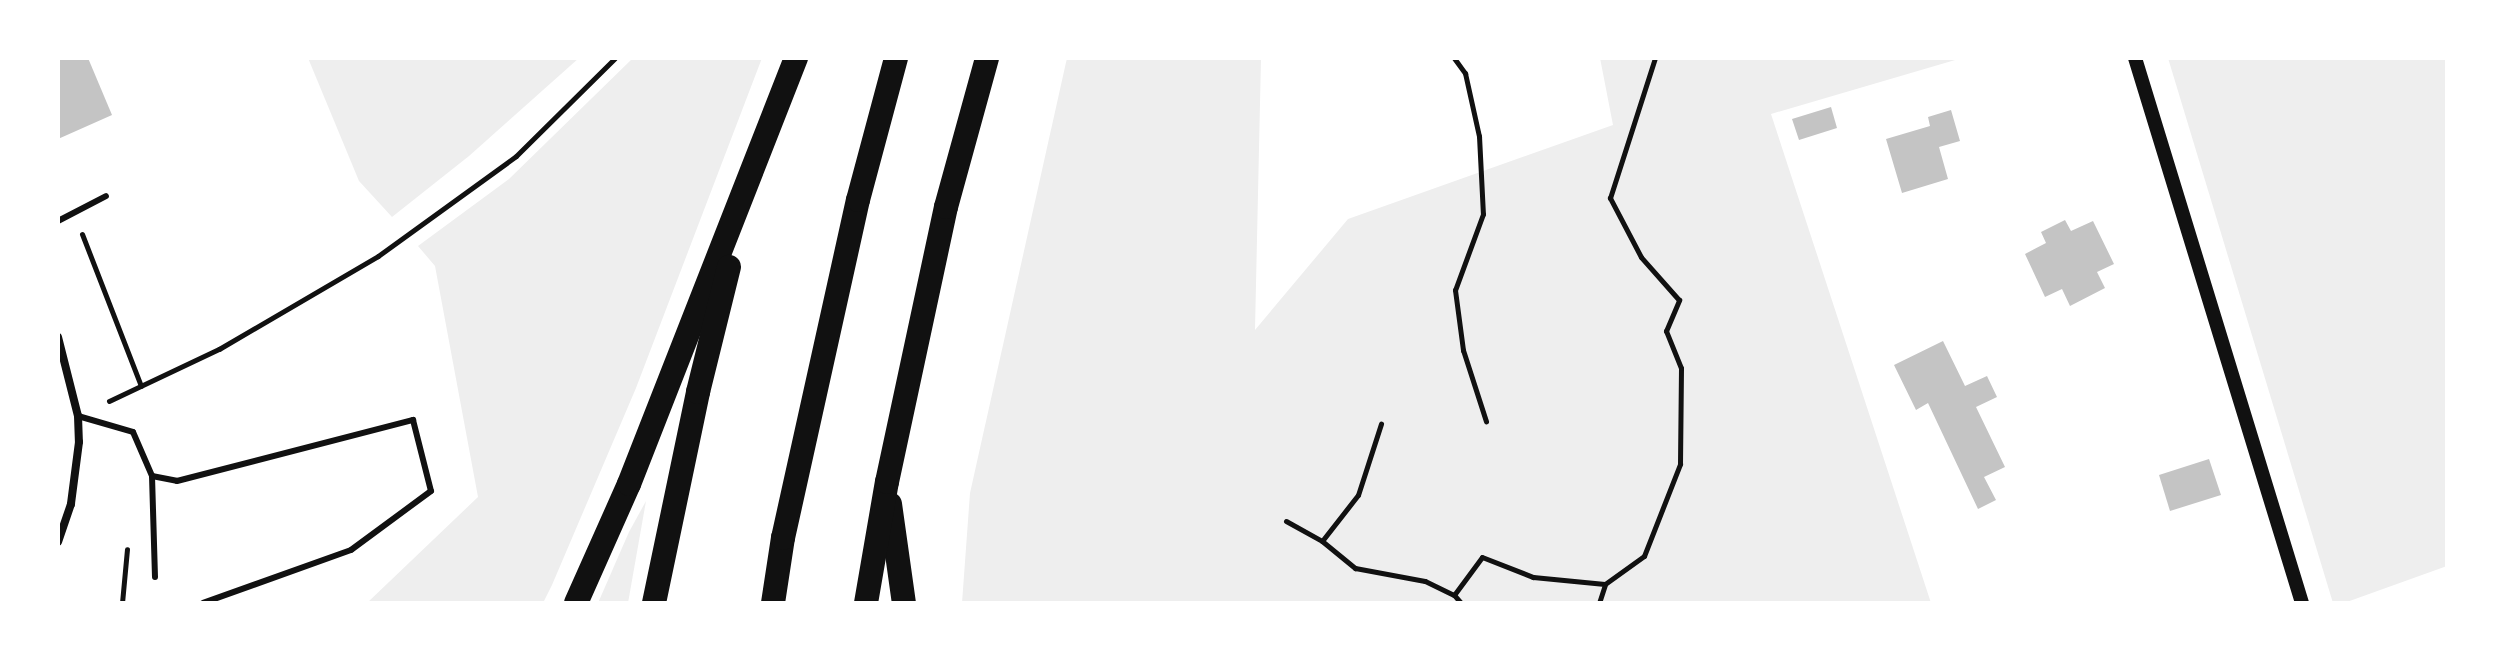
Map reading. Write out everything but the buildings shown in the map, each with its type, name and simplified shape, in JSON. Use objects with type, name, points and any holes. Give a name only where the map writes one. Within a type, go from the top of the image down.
[{"type":"highway","points":[[576,603],[629,484],[796,58]]},
{"type":"highway","points":[[773,603],[783,538],[858,200],[896,58]]},
{"type":"highway","points":[[866,603],[887,482],[946,207],[987,58]]},
{"type":"highway","points":[[654,603],[698,392],[751,179]]},
{"type":"highway","points":[[887,482],[904,603]]},
{"type":"street","points":[[2135,58],[2302,603]]},
{"type":"street","points":[[58,337],[78,416],[79,442],[71,504],[58,542]]},
{"type":"lane","points":[[58,221],[106,196]]},
{"type":"lane","points":[[78,416],[133,432],[152,476],[155,577]]},
{"type":"lane","points":[[152,476],[177,481],[413,420],[431,491],[351,550],[203,603]]},
{"type":"path","points":[[74,212],[141,386],[219,349],[378,256],[516,156],[615,58]]},
{"type":"path","points":[[1454,58],[1465,73],[1479,136],[1483,214],[1455,290],[1463,350],[1486,421]]},
{"type":"path","points":[[1599,603],[1605,584],[1644,556],[1680,464],[1681,368],[1666,331],[1679,300],[1641,257],[1610,198],[1655,58]]},
{"type":"path","points":[[1322,541],[1358,495],[1381,424]]},
{"type":"path","points":[[1286,521],[1322,541],[1355,568],[1425,581],[1454,595],[1461,603]]},
{"type":"path","points":[[122,603],[128,547]]},
{"type":"path","points":[[1454,595],[1482,557],[1533,577],[1605,584]]},
{"type":"shaded area","points":[[308,58],[579,58],[469,156],[392,217],[359,181]]},
{"type":"shaded area","points":[[633,58],[762,58],[636,388],[552,585],[543,603],[367,603],[478,497],[435,266],[418,246],[509,179]]},
{"type":"shaded area","points":[[1067,58],[1261,58],[1255,330],[1348,219],[1613,125],[1600,58],[1962,58],[1771,114],[1931,603],[962,603],[970,493]]},
{"type":"shaded area","points":[[2168,58],[2447,58],[2447,566],[2344,603],[2333,603]]},
{"type":"shaded area","points":[[646,501],[628,603],[598,603],[629,532]]}]
